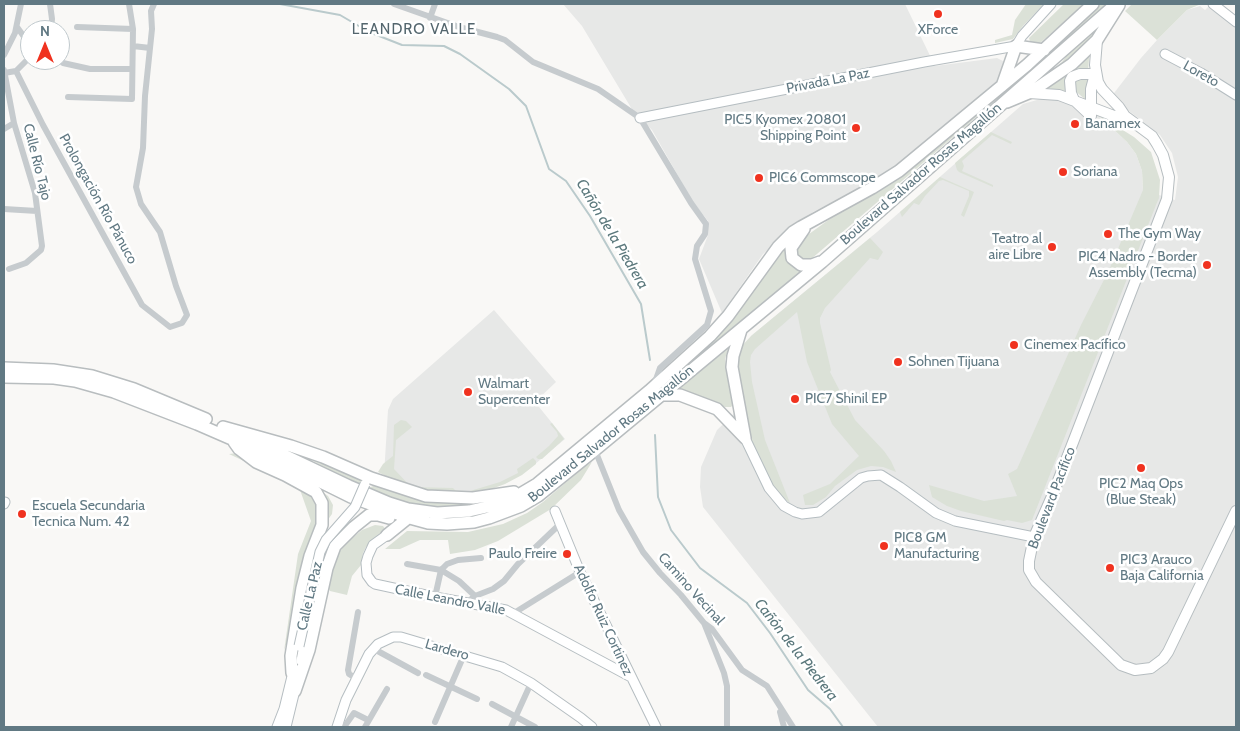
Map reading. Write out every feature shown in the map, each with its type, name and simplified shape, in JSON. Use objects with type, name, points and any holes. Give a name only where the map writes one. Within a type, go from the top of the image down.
[{"type":"highway","name":"Boulevard Salvador Rosas Magallón","points":[[4,377],[54,378],[95,386],[152,406],[231,439],[351,497],[428,523],[474,522],[506,512],[538,496],[595,450],[657,390],[728,316],[778,247],[793,232],[899,172],[1002,87],[1093,4]]},
{"type":"highway","name":"Boulevard Salvador Rosas Magallón","points":[[4,368],[53,370],[92,376],[134,389],[390,503],[422,512],[455,512],[481,509],[515,497],[537,484],[657,390],[742,328],[822,262],[1116,4]]},
{"type":"highway","points":[[999,105],[1029,94],[1072,64],[1097,40],[1120,4]]},
{"type":"highway","points":[[1002,87],[1016,46],[1044,50]]},
{"type":"highway","points":[[810,221],[793,245],[791,255],[794,261],[801,265],[812,265],[822,262]]},
{"type":"highway","points":[[742,328],[733,356],[732,367],[745,438]]},
{"type":"highway","points":[[657,390],[680,395],[717,409],[724,414],[745,438]]},
{"type":"highway","points":[[223,427],[291,446],[323,457],[368,480],[426,496],[473,498],[504,494],[537,484]]},
{"type":"highway","points":[[231,439],[239,449],[256,462],[316,492],[322,504],[322,525],[310,556],[302,588],[292,656],[292,673]]},
{"type":"highway","points":[[295,692],[309,650],[327,568],[335,546],[354,526],[369,515],[378,515],[390,523],[387,535]]},
{"type":"highway","points":[[385,518],[407,517]]},
{"type":"highway","points":[[387,535],[407,517]]},
{"type":"main road","name":"Boulevard Pacífico","points":[[1097,40],[1096,74],[1102,89],[1125,116],[1152,136],[1163,155],[1169,178],[1167,199],[1053,494],[1034,537],[1029,570],[1036,582],[1121,665],[1135,670],[1144,670],[1157,665],[1168,652],[1236,511]]},
{"type":"main road","points":[[1074,100],[1070,87],[1072,77],[1080,74],[1096,74],[1090,89],[1090,106]]},
{"type":"main road","name":"Boulevard Pacífico","points":[[1029,94],[1059,96],[1114,116],[1125,116]]},
{"type":"street","points":[[4,55],[17,27],[21,4]]},
{"type":"street","points":[[50,4],[52,20]]},
{"type":"street","points":[[68,97],[132,99],[133,29],[129,4]]},
{"type":"street","points":[[132,94],[145,96],[150,48],[151,11],[154,4]]},
{"type":"street","points":[[394,4],[430,18],[505,40],[533,62],[598,89],[640,118],[691,203],[706,224],[706,230],[698,246],[695,259],[709,300],[710,320],[707,325],[660,368],[657,390]]},
{"type":"street","points":[[430,18],[435,4]]},
{"type":"street","points":[[1016,46],[1022,36],[1051,4]]},
{"type":"street","points":[[1213,4],[1236,22]]},
{"type":"street","points":[[17,27],[20,31]]},
{"type":"street","points":[[77,27],[133,29]]},
{"type":"street","points":[[132,46],[150,48]]},
{"type":"street","name":"Privada La Paz","points":[[640,118],[924,62],[1016,46]]},
{"type":"street","name":"Loreto","points":[[1165,54],[1201,73],[1236,95]]},
{"type":"street","points":[[70,65],[90,69],[132,69]]},
{"type":"street","points":[[4,72],[16,72],[20,68]]},
{"type":"street","name":"Calle Río Tajo","points":[[4,72],[14,123],[35,192],[41,250],[26,263],[9,269]]},
{"type":"street","name":"Prolongación Río Pánuco","points":[[16,72],[140,302],[170,327],[182,323],[187,315],[160,232],[141,204],[137,192],[136,181],[143,148],[145,96]]},
{"type":"street","points":[[4,129],[14,123]]},
{"type":"street","points":[[4,209],[36,211]]},
{"type":"street","points":[[745,438],[769,488],[784,506],[795,512],[802,514],[819,512],[861,478],[881,475],[936,513],[955,521],[1034,537]]},
{"type":"street","name":"Camino Vecinal","points":[[595,450],[612,494],[633,537],[660,574],[682,595],[704,623],[712,629],[742,670],[767,686],[793,727]]},
{"type":"street","name":"Calle La Paz","points":[[276,727],[284,709],[323,556],[331,539],[356,511],[368,480]]},
{"type":"street","name":"Adolfo Ruiz Cortinez","points":[[555,511],[580,572],[629,676],[656,727]]},
{"type":"street","points":[[466,603],[475,596],[493,589],[504,581],[518,564],[560,524]]},
{"type":"street","name":"Calle Leandro Valle","points":[[387,535],[370,550],[366,563],[369,579],[375,584],[466,603],[500,608],[514,613],[629,676]]},
{"type":"street","points":[[435,597],[441,570],[451,561],[481,558]]},
{"type":"street","points":[[408,564],[441,570],[459,581],[475,596]]},
{"type":"street","points":[[514,613],[580,572]]},
{"type":"street","points":[[357,679],[349,674],[349,665],[358,612]]},
{"type":"street","points":[[704,623],[727,686],[727,727]]},
{"type":"street","name":"Lardero","points":[[337,727],[346,700],[369,654],[378,644],[393,637],[401,637],[462,659],[502,667],[586,725]]},
{"type":"street","name":"Calle La Paz","points":[[286,727],[295,692],[301,646]]},
{"type":"street","points":[[374,649],[418,673]]},
{"type":"street","points":[[436,722],[462,659]]},
{"type":"street","points":[[426,676],[477,699]]},
{"type":"street","points":[[511,727],[529,687]]},
{"type":"street","points":[[365,727],[386,688]]},
{"type":"street","points":[[492,704],[536,727]]},
{"type":"street","points":[[779,707],[784,727]]},
{"type":"street","points":[[344,727],[354,713],[368,720]]},
{"type":"shaded area","points":[[563,4],[905,4],[935,66],[997,58],[1003,61],[1002,80],[909,158],[866,186],[813,212],[783,236],[763,254],[722,313],[699,259],[708,235],[708,221],[693,202],[652,130],[633,111],[582,26]]},
{"type":"shaded area","points":[[1026,4],[1043,5],[1013,39],[995,43],[995,40],[1012,35],[1015,20]]},
{"type":"shaded area","points":[[1064,4],[1088,4],[1072,15],[1040,43],[1030,42],[1029,38]]},
{"type":"shaded area","points":[[1101,4],[1108,4],[810,260],[804,261],[796,255],[798,242],[838,213],[901,177],[989,103]]},
{"type":"shaded area","points":[[1122,4],[1080,53],[1033,87],[1036,79],[1051,71],[1062,62],[1073,47]]},
{"type":"shaded area","points":[[1132,4],[1201,4],[1187,10],[1157,40],[1125,11]]},
{"type":"shaded area","points":[[1200,6],[1205,10],[1208,7],[1236,27],[1236,727],[878,727],[703,507],[700,487],[701,467],[717,430],[745,403],[751,336],[877,232],[1023,104],[1044,98],[1058,99],[1097,114],[1127,142],[1136,154],[1142,171],[1143,190],[1175,200],[1178,177],[1172,153],[1160,135],[1111,97],[1157,40],[1187,10]]},
{"type":"shaded area","points":[[1091,49],[1088,72],[1073,73],[1068,94],[1047,88],[1069,73]]},
{"type":"shaded area","points":[[1085,78],[1088,80],[1088,98],[1086,100],[1074,90],[1074,82],[1077,79]]},
{"type":"shaded area","points":[[1097,114],[1134,137],[1151,152],[1160,180],[1159,198],[1032,520],[1022,523],[1004,521],[947,506],[932,497],[929,485],[984,501],[1017,496],[1008,474],[1017,469],[1081,325],[1109,270],[1143,190],[1142,171],[1136,154],[1127,142]]},
{"type":"shaded area","points":[[991,132],[1012,142],[1011,144],[992,135],[962,161],[964,166],[962,171],[993,185],[993,187],[959,172],[955,163]]},
{"type":"shaded area","points":[[940,177],[974,192],[964,217],[961,215],[969,196],[969,191],[943,180],[939,181],[919,205],[914,203],[902,217],[900,212]]},
{"type":"shaded area","points":[[795,238],[790,245],[800,270],[806,270],[656,391],[780,252]]},
{"type":"shaded area","points":[[870,238],[883,252],[878,260],[870,258],[825,308],[820,318],[820,323],[830,372],[855,420],[884,451],[896,472],[883,467],[871,466],[857,470],[835,486],[826,497],[813,505],[805,505],[803,495],[830,484],[859,456],[832,424],[807,362],[797,312],[755,349],[751,355],[750,362],[752,382],[765,440],[790,503],[773,486],[751,443],[735,362],[740,348],[751,336]]},
{"type":"shaded area","points":[[494,310],[556,382],[535,402],[565,439],[528,470],[501,484],[467,495],[439,494],[395,481],[384,475],[388,410],[393,399]]},
{"type":"shaded area","points":[[728,349],[725,359],[733,405],[731,407],[725,407],[677,389]]},
{"type":"shaded area","points":[[401,420],[406,421],[412,427],[396,440],[394,469],[411,487],[453,488],[457,492],[470,491],[500,482],[518,473],[517,469],[533,458],[536,464],[522,475],[486,491],[439,494],[410,488],[378,472],[383,464],[393,456],[394,425]]},
{"type":"shaded area","points":[[552,423],[564,439],[542,459],[538,459],[536,457],[558,436],[550,424]]},
{"type":"shaded area","points":[[294,451],[358,474],[363,481],[363,485],[355,483]]},
{"type":"shaded area","points":[[238,453],[313,485],[328,496],[333,505],[332,514],[310,545],[297,609],[284,651],[298,554],[311,521],[299,487],[229,454]]},
{"type":"shaded area","points":[[592,462],[581,480],[551,509],[498,541],[475,550],[450,554],[448,540],[420,540],[400,549],[385,549],[407,531],[468,532],[503,524],[527,513],[543,502]]},
{"type":"shaded area","points":[[377,484],[440,502],[475,504],[452,510],[406,505],[371,491],[369,488]]},
{"type":"shaded area","points":[[375,525],[383,526],[386,530],[366,547],[361,565],[352,576],[347,595],[330,591],[328,587],[333,563],[340,551],[346,543],[362,530]]},
{"type":"waterway","name":"Cañón de la Piedrera","points":[[280,4],[340,15],[369,32],[402,45],[444,46],[460,54],[509,89],[526,106],[549,169],[566,181],[590,216],[641,304],[650,360]]},
{"type":"waterway","name":"Cañón de la Piedrera","points":[[655,435],[658,497],[671,530],[700,568],[747,603],[770,633],[808,690],[830,709],[843,727]]},
{"type":"place","name":"XForce","points":[[938,14]]},
{"type":"place","name":"Banamex","points":[[1075,124]]},
{"type":"place","name":"PIC5 Kyomex 20801 Shipping Point","points":[[856,128]]},
{"type":"place","name":"Soriana","points":[[1063,172]]},
{"type":"place","name":"PIC6 Commscope","points":[[759,178]]},
{"type":"place","name":"The Gym Way","points":[[1108,234]]},
{"type":"place","name":"Teatro al aire Libre","points":[[1052,247]]},
{"type":"place","name":"PIC4 Nadro - Border Assembly (Tecma)","points":[[1207,265]]},
{"type":"place","name":"Cinemex Pacífico","points":[[1014,345]]},
{"type":"place","name":"Sohnen Tijuana","points":[[898,362]]},
{"type":"place","name":"Walmart Supercenter","points":[[468,392]]},
{"type":"place","name":"PIC7 Shinil EP","points":[[795,399]]},
{"type":"place","name":"PIC2 Maq Ops (Blue Steak)","points":[[1141,468]]},
{"type":"place","name":"Escuela Secundaria Tecnica Num. 42","points":[[22,514]]},
{"type":"place","name":"PIC8 GM Manufacturing","points":[[884,546]]},
{"type":"place","name":"Paulo Freire","points":[[567,554]]},
{"type":"place","name":"PIC3 Arauco Baja California","points":[[1110,568]]},
{"type":"district","name":"LEANDRO VALLE","points":[[414,30]]}]
